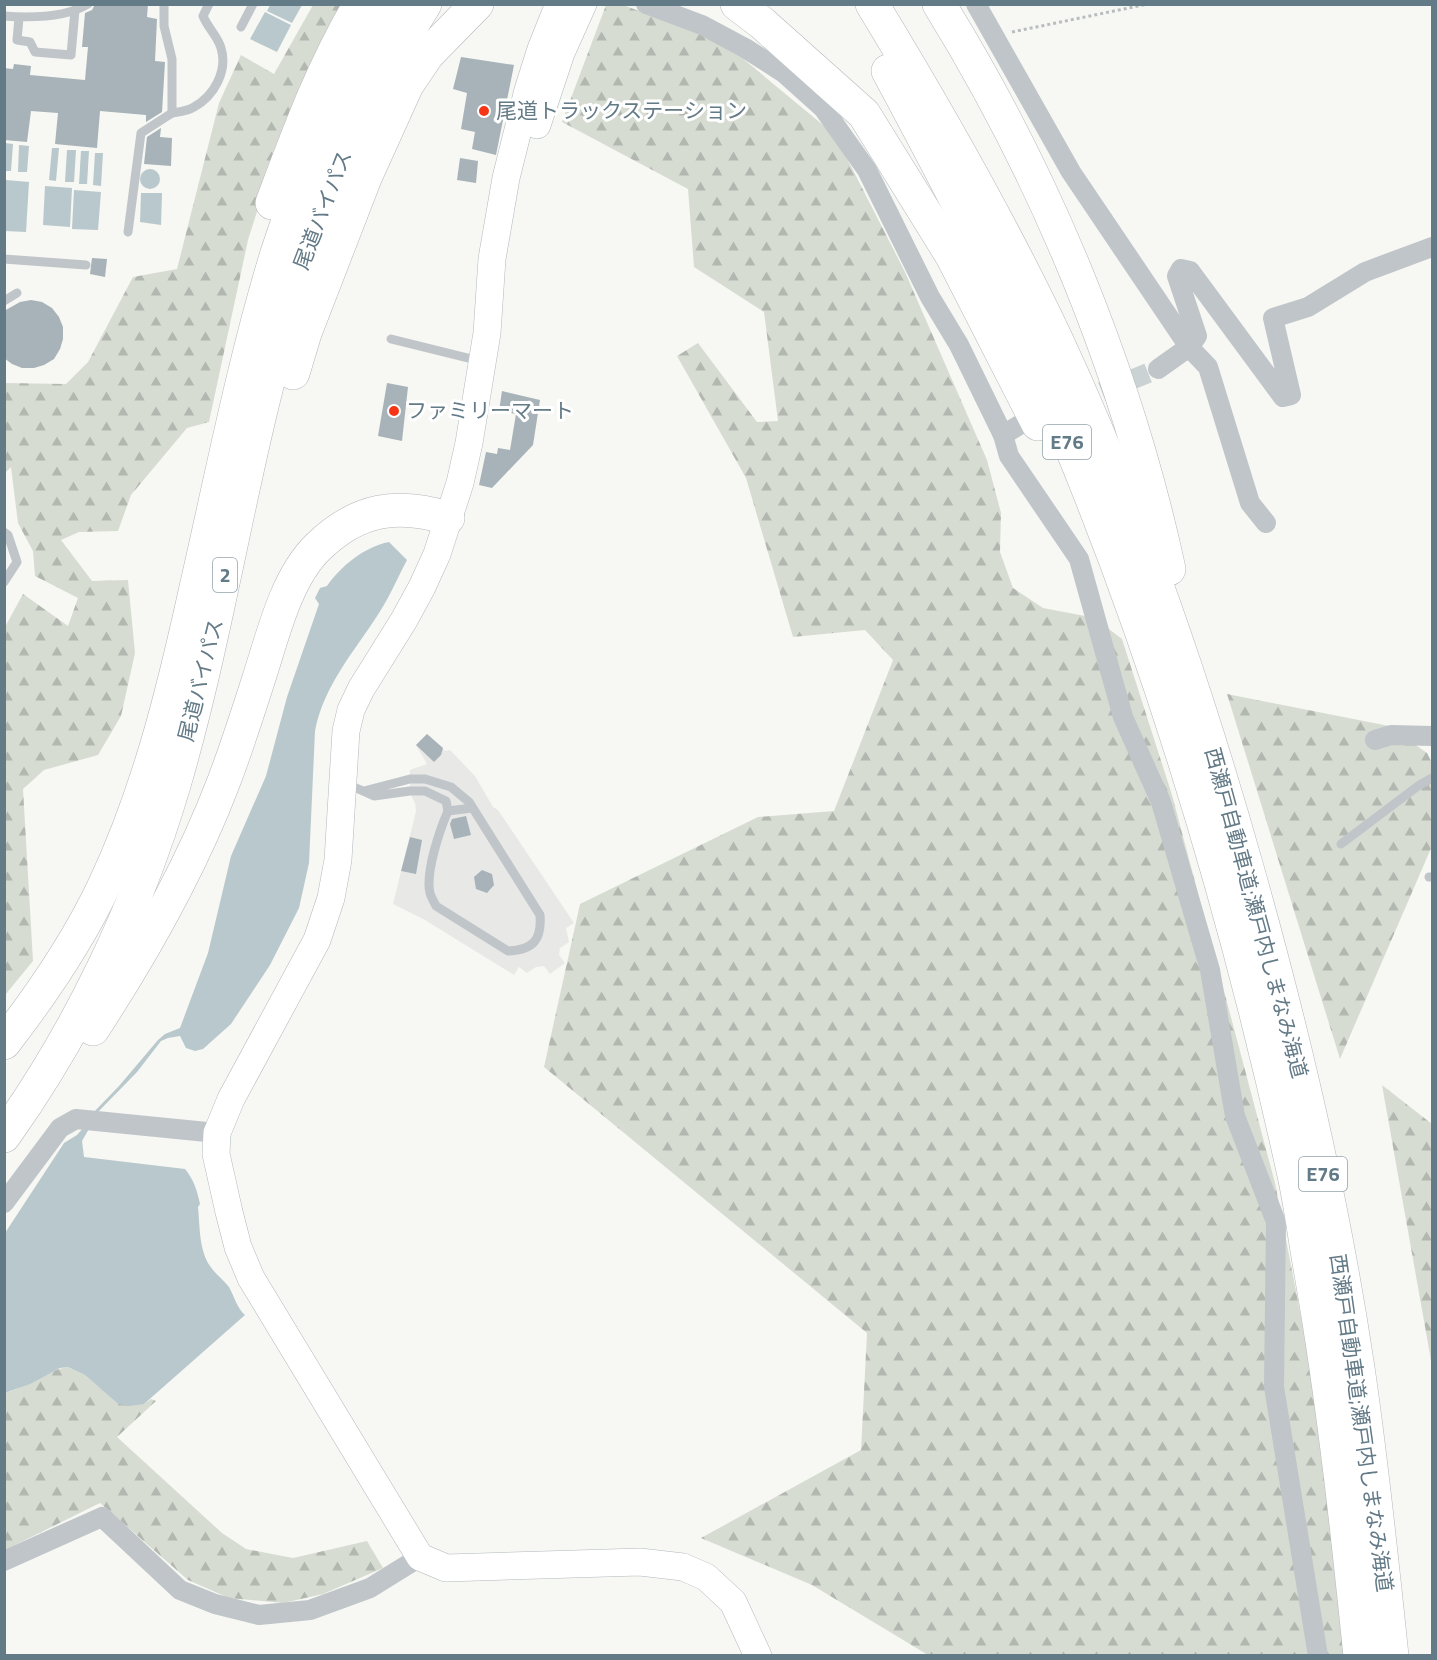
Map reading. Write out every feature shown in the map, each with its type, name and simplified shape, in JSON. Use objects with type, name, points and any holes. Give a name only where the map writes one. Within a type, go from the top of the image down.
[{"type":"highway","points":[[191,611],[244,308],[270,208],[306,111],[337,42],[360,4]]},
{"type":"highway","name":"尾道バイパス","points":[[4,1043],[38,1000],[67,953],[104,887],[128,827],[154,754],[175,683],[239,398],[259,315],[278,251],[328,125],[363,57],[394,4]]},
{"type":"highway","name":"尾道バイパス","points":[[4,1136],[59,1050],[95,985],[152,853],[173,788],[211,645],[261,410],[301,267],[355,130],[388,65],[425,4]]},
{"type":"highway","points":[[95,985],[132,921],[161,860],[182,805],[200,747],[257,499],[305,333],[365,178],[407,85],[428,54],[477,4]]},
{"type":"highway","points":[[737,4],[762,23],[864,114],[952,256],[1184,708]]},
{"type":"highway","name":"E76","points":[[853,4],[993,273],[1029,350],[1101,524],[1184,708]]},
{"type":"highway","name":"E76","points":[[872,4],[966,162],[1057,342],[1131,514],[1184,708]]},
{"type":"highway","points":[[939,4],[1002,113],[1047,207],[1091,311],[1134,433],[1156,511],[1184,708]]},
{"type":"highway","points":[[4,1156],[69,1067],[114,997],[155,927],[193,852],[224,783],[292,585],[303,565],[318,547],[337,531],[378,512],[401,508],[448,518]]},
{"type":"highway","name":"西瀬戸自動車道;瀬戸内しまなみ海道","points":[[1184,708],[1207,837],[1250,988],[1295,1179],[1328,1370],[1360,1656]]},
{"type":"highway","name":"西瀬戸自動車道;瀬戸内しまなみ海道","points":[[1184,708],[1280,982],[1323,1174],[1358,1367],[1392,1656]]},
{"type":"street","points":[[487,333],[492,259],[506,178],[541,49],[559,4]]},
{"type":"street","points":[[583,4],[561,53],[533,135],[487,333],[460,483],[437,554],[404,621],[361,689],[351,710],[346,731],[353,786],[331,898],[317,940],[231,1099],[217,1133],[216,1154],[238,1247],[251,1278],[420,1557],[446,1568],[640,1562],[683,1567],[706,1577],[733,1602],[758,1656]]},
{"type":"street","points":[[646,4],[702,25],[745,48],[784,73],[823,108],[867,170],[930,297],[959,345],[1003,435],[1009,456],[1079,559],[1123,717],[1161,802],[1210,970],[1235,1116],[1276,1222],[1274,1387],[1318,1656]]},
{"type":"street","points":[[976,4],[1071,172],[1189,346],[1208,367],[1250,503],[1266,523]]},
{"type":"street","points":[[1158,369],[1189,346],[1197,336],[1177,276],[1180,269],[1190,271],[1283,397],[1291,395],[1273,318],[1308,307],[1365,272],[1432,247]]},
{"type":"street","points":[[1003,435],[1021,424]]},
{"type":"street","points":[[1375,740],[1391,735],[1432,736]]},
{"type":"street","points":[[4,1203],[60,1128],[76,1119],[217,1133]]},
{"type":"street","points":[[4,1561],[102,1517],[180,1590],[215,1604],[259,1616],[310,1610],[370,1588],[420,1557]]},
{"type":"lane","points":[[4,16],[31,18],[75,10],[88,4]]},
{"type":"lane","points":[[164,4],[164,26],[172,59],[172,113]]},
{"type":"lane","points":[[128,232],[141,134],[172,113],[192,109],[209,97],[219,79],[224,63],[221,46],[207,27],[203,16],[208,4]]},
{"type":"lane","points":[[241,27],[253,4]]},
{"type":"lane","points":[[19,18],[17,40],[30,42],[35,52],[71,55],[75,10]]},
{"type":"lane","points":[[4,259],[86,265]]},
{"type":"lane","points":[[4,301],[17,293]]},
{"type":"lane","points":[[391,339],[482,362]]},
{"type":"lane","points":[[4,532],[8,535],[16,561],[4,582]]},
{"type":"lane","points":[[1341,844],[1432,778]]},
{"type":"lane","points":[[425,779],[451,787],[472,808],[540,915],[542,929],[536,942],[522,950],[508,951],[436,906],[430,894],[429,881],[439,831],[448,811],[446,801],[425,791],[374,796],[353,786],[425,779]]},
{"type":"lane","points":[[448,811],[472,808]]},
{"type":"path","points":[[994,36],[1148,4]]},
{"type":"shaded area","points":[[270,4],[302,5],[292,23],[267,11]]},
{"type":"shaded area","points":[[265,12],[291,25],[277,52],[250,39]]},
{"type":"shaded area","points":[[5,143],[13,144],[11,171],[5,171]]},
{"type":"shaded area","points":[[19,145],[29,146],[27,172],[18,172]]},
{"type":"shaded area","points":[[52,148],[59,148],[56,181],[49,180]]},
{"type":"shaded area","points":[[67,150],[76,150],[74,182],[65,182]]},
{"type":"shaded area","points":[[81,151],[89,151],[87,184],[79,184]]},
{"type":"shaded area","points":[[95,153],[103,153],[101,186],[93,185]]},
{"type":"shaded area","points":[[150,169],[157,172],[160,179],[157,186],[150,189],[143,186],[140,179],[143,172]]},
{"type":"shaded area","points":[[6,180],[29,182],[26,232],[5,231]]},
{"type":"shaded area","points":[[45,186],[72,188],[70,227],[43,225]]},
{"type":"shaded area","points":[[74,190],[101,192],[98,230],[72,229]]},
{"type":"shaded area","points":[[141,193],[162,193],[161,225],[140,222]]},
{"type":"shaded area","points":[[389,542],[407,560],[383,607],[333,684],[319,714],[315,731],[309,863],[299,908],[270,965],[231,1024],[203,1049],[195,1051],[186,1048],[180,1036],[161,1041],[137,1072],[98,1112],[93,1113],[158,1040],[165,1034],[180,1028],[208,953],[231,856],[266,776],[287,697],[319,604],[315,598],[320,588],[327,586],[339,571],[362,553]]},
{"type":"shaded area","points":[[427,734],[445,751],[450,750],[475,776],[493,807],[498,810],[574,923],[566,928],[569,942],[560,948],[559,955],[565,963],[550,974],[544,966],[536,967],[527,973],[519,967],[514,975],[425,920],[393,904],[416,811],[410,793],[410,770],[427,764],[416,745]]},
{"type":"shaded area","points":[[85,1126],[90,1127],[82,1141],[84,1157],[185,1169],[193,1181],[199,1199],[201,1238],[206,1260],[229,1287],[245,1315],[144,1404],[129,1406],[118,1404],[85,1375],[68,1367],[60,1368],[30,1384],[5,1393],[5,1233],[64,1143],[77,1135]]},
{"type":"green space","points":[[313,5],[341,5],[275,155],[248,240],[209,422],[187,428],[131,495],[118,531],[79,532],[61,540],[92,581],[128,580],[135,653],[121,716],[98,755],[44,770],[23,789],[33,961],[5,995],[5,627],[23,594],[68,626],[78,598],[35,576],[33,551],[18,523],[11,467],[5,473],[5,383],[66,384],[88,362],[133,277],[177,269],[219,103],[241,55],[274,74]]},
{"type":"green space","points":[[606,5],[623,5],[723,42],[835,135],[905,272],[987,460],[1001,513],[1000,552],[1013,588],[1043,608],[1085,616],[1105,626],[1122,639],[1172,795],[1275,1183],[1329,1461],[1346,1655],[928,1655],[812,1585],[701,1538],[861,1450],[867,1333],[544,1067],[580,904],[758,817],[834,811],[893,660],[865,630],[793,637],[746,478],[677,356],[698,343],[757,422],[778,421],[764,312],[694,267],[688,189],[562,122]]},
{"type":"green space","points":[[1227,694],[1389,726],[1427,753],[1432,763],[1432,846],[1340,1059]]},
{"type":"green space","points":[[1382,1085],[1432,1124],[1432,1366]]},
{"type":"green space","points":[[68,1367],[85,1375],[118,1404],[144,1404],[151,1399],[156,1401],[117,1437],[222,1533],[246,1549],[293,1558],[367,1541],[383,1568],[323,1594],[283,1603],[229,1598],[188,1580],[100,1503],[5,1550],[5,1393]]},
{"type":"building","points":[[95,4],[148,4],[147,17],[157,19],[155,61],[165,62],[162,112],[146,122],[146,115],[100,111],[97,148],[55,144],[58,113],[31,111],[27,142],[4,140],[4,68],[13,69],[14,64],[31,66],[30,75],[85,80],[88,47],[82,47],[85,13],[92,10]]},
{"type":"building","name":"尾道トラックステーション","points":[[461,57],[514,65],[496,155],[472,149],[475,132],[461,129],[467,93],[453,89]]},
{"type":"building","points":[[161,128],[160,137],[172,138],[171,166],[144,164],[147,137]]},
{"type":"building","points":[[460,158],[478,161],[476,183],[457,180]]},
{"type":"building","points":[[92,258],[107,259],[105,277],[90,274]]},
{"type":"building","points":[[31,300],[42,302],[52,308],[63,327],[63,339],[54,359],[34,368],[22,368],[4,358],[4,311],[20,302]]},
{"type":"building","name":"ファミリーマート","points":[[387,383],[408,387],[402,441],[378,436]]},
{"type":"building","points":[[502,391],[540,400],[533,445],[492,488],[479,485],[486,452],[497,454],[498,448],[510,450],[516,414],[499,411]]},
{"type":"building","points":[[427,734],[443,748],[441,755],[434,762],[416,745]]},
{"type":"building","points":[[466,816],[471,835],[454,839],[450,824],[452,819]]},
{"type":"building","points":[[410,837],[422,840],[416,874],[401,871]]},
{"type":"building","points":[[482,870],[492,874],[494,885],[487,893],[476,889],[474,877]]},
{"type":"tunnel","points":[[1074,403],[1158,369]]},
{"type":"place","name":"尾道トラックステーション","points":[[484,111]]},
{"type":"place","name":"ファミリーマート","points":[[394,411]]}]
